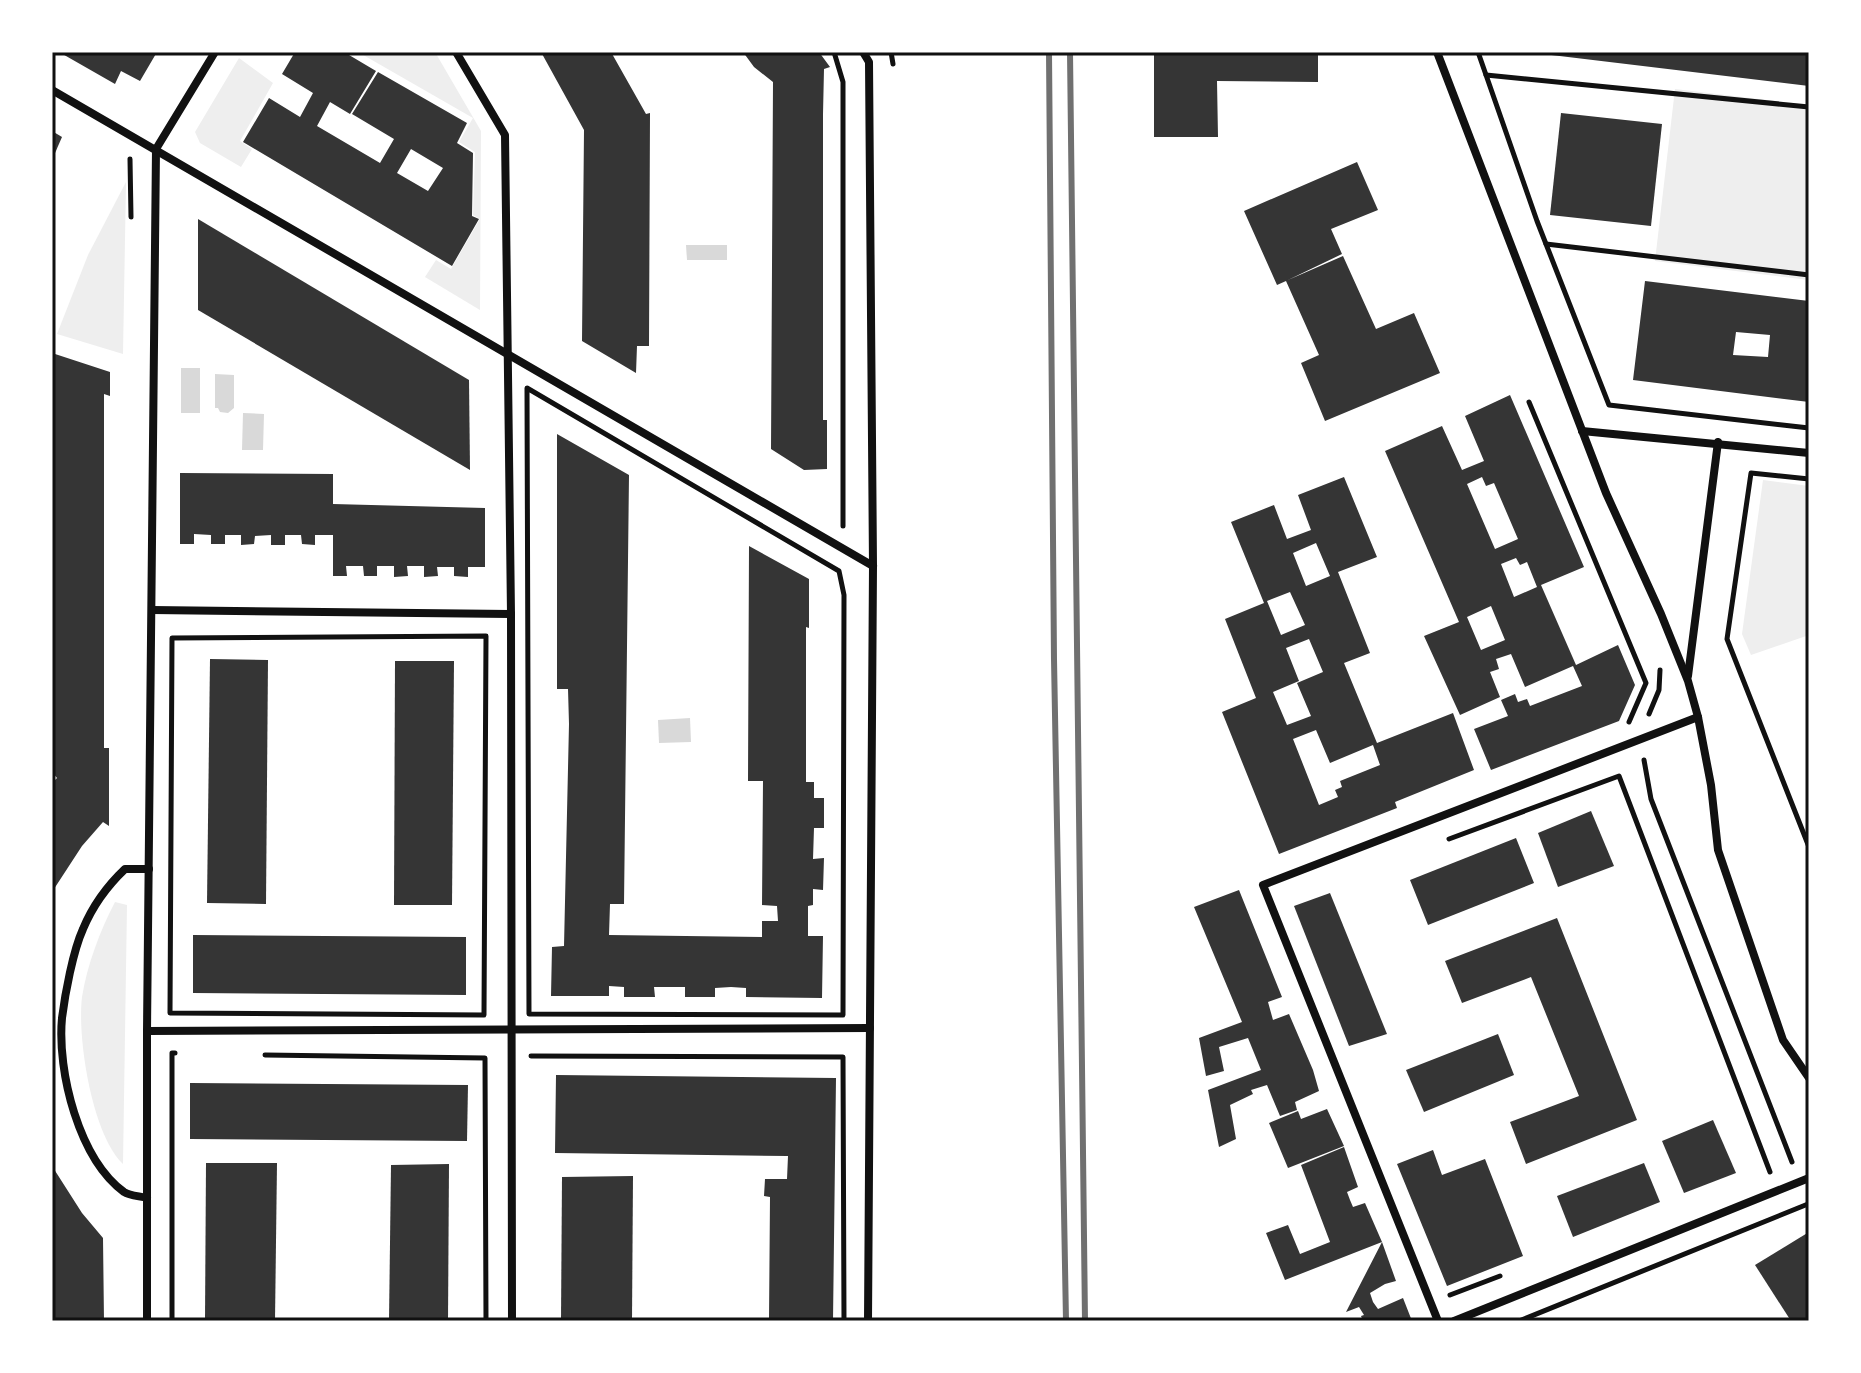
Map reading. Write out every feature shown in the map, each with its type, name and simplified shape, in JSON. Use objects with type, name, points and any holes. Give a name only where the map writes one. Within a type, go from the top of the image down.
[{"type":"street","points":[[147,1321],[156,149],[215,52]]},
{"type":"street","points":[[456,52],[505,135],[511,614],[512,1321]]},
{"type":"street","points":[[863,52],[869,62],[873,566],[868,1321]]},
{"type":"street","points":[[1437,52],[1582,431],[1688,681],[1711,785],[1718,850],[1783,1040],[1809,1078]]},
{"type":"street","points":[[52,90],[873,566]]},
{"type":"street","points":[[1582,431],[1809,453]]},
{"type":"street","points":[[1688,681],[1718,442]]},
{"type":"street","points":[[152,610],[511,614]]},
{"type":"street","points":[[1438,1321],[1263,885],[1698,717]]},
{"type":"street","points":[[147,1198],[126,1194],[86,1146],[68,1087],[62,1018],[74,955],[81,931],[95,903],[125,869],[149,869]]},
{"type":"street","points":[[147,1031],[870,1028]]},
{"type":"street","points":[[1454,1321],[1806,1179]]},
{"type":"path","points":[[829,523],[843,531],[843,82],[834,52]]},
{"type":"path","points":[[1478,52],[1546,244],[1609,405],[1809,428]]},
{"type":"path","points":[[1486,75],[1809,107]]},
{"type":"path","points":[[130,157],[131,220]]},
{"type":"path","points":[[1546,244],[1809,275]]},
{"type":"path","points":[[527,388],[839,571],[844,595],[843,1015],[529,1014],[527,388]]},
{"type":"path","points":[[1529,402],[1646,683],[1626,730]]},
{"type":"path","points":[[1809,479],[1751,473],[1727,639],[1809,847]]},
{"type":"path","points":[[486,636],[484,1015],[170,1013],[172,638],[486,636]]},
{"type":"path","points":[[1644,738],[1644,773],[1651,799],[1796,1171],[1806,1179]]},
{"type":"path","points":[[1445,841],[1619,776],[1770,1173],[1756,1179]]},
{"type":"path","points":[[172,1321],[172,1053],[188,1054]]},
{"type":"path","points":[[252,1055],[485,1058],[486,1321]]},
{"type":"path","points":[[527,1070],[527,1056],[843,1057],[844,1321]]},
{"type":"path","points":[[1519,1321],[1809,1204]]},
{"type":"path","points":[[1438,1300],[1510,1272]]},
{"type":"shaded area","points":[[358,52],[435,52],[481,131],[480,310],[425,277],[436,260],[451,269],[480,219],[473,215],[475,152],[459,142],[473,118]]},
{"type":"shaded area","points":[[239,58],[273,83],[240,141],[252,149],[241,167],[200,143],[195,132]]},
{"type":"shaded area","points":[[1675,89],[1809,105],[1809,280],[1655,261]]},
{"type":"shaded area","points":[[126,182],[123,354],[57,334],[88,255]]},
{"type":"shaded area","points":[[686,245],[727,245],[727,260],[687,260]]},
{"type":"shaded area","points":[[181,368],[200,368],[200,413],[181,413]]},
{"type":"shaded area","points":[[215,374],[234,375],[234,408],[228,413],[215,408]]},
{"type":"shaded area","points":[[243,413],[264,414],[263,450],[242,450]]},
{"type":"shaded area","points":[[1763,480],[1809,486],[1809,635],[1751,655],[1742,634]]},
{"type":"shaded area","points":[[690,718],[691,742],[659,743],[658,720]]},
{"type":"shaded area","points":[[115,902],[127,905],[123,1164],[112,1150],[95,1109],[85,1060],[81,1015],[84,985],[91,961]]},
{"type":"building","points":[[59,52],[157,52],[140,81],[121,71],[115,84]]},
{"type":"building","points":[[295,52],[344,52],[376,71],[350,114],[330,102],[317,126],[380,163],[394,139],[352,114],[378,72],[467,123],[457,143],[473,153],[472,216],[479,219],[452,266],[243,142],[269,98],[300,117],[313,93],[282,74]],"holes":[[[411,149],[443,168],[428,191],[397,173]]]},
{"type":"building","points":[[541,52],[611,52],[646,114],[650,113],[649,346],[637,346],[636,373],[582,341],[584,130]]},
{"type":"building","points":[[743,52],[819,52],[830,67],[824,69],[823,114],[823,420],[827,420],[827,469],[804,470],[771,449],[773,82],[754,67]]},
{"type":"building","points":[[1154,52],[1318,52],[1318,82],[1217,81],[1218,137],[1154,137]]},
{"type":"building","points":[[1809,52],[1809,86],[1543,54]]},
{"type":"building","points":[[1561,113],[1662,124],[1651,226],[1550,215]]},
{"type":"building","points":[[52,131],[62,137],[52,160]]},
{"type":"building","points":[[1357,162],[1378,210],[1331,229],[1342,254],[1288,280],[1343,256],[1376,329],[1414,313],[1440,373],[1325,421],[1301,363],[1319,355],[1286,281],[1277,285],[1244,211]]},
{"type":"building","points":[[198,219],[469,380],[470,470],[198,310]]},
{"type":"building","points":[[1645,281],[1809,301],[1809,402],[1633,380]],"holes":[[[1736,332],[1770,335],[1768,357],[1733,355]]]},
{"type":"building","points":[[52,353],[110,372],[110,396],[104,394],[104,748],[109,748],[109,826],[103,822],[82,846],[52,892],[52,783],[57,778],[52,772]]},
{"type":"building","points":[[1510,395],[1584,567],[1541,585],[1576,665],[1618,645],[1635,685],[1619,721],[1491,770],[1474,729],[1508,716],[1501,700],[1515,694],[1518,702],[1527,699],[1530,706],[1582,686],[1573,666],[1525,687],[1511,654],[1496,659],[1499,669],[1490,672],[1500,697],[1460,715],[1424,636],[1459,622],[1385,451],[1442,426],[1462,470],[1484,461],[1465,416]],"holes":[[[1482,477],[1486,486],[1494,483],[1518,539],[1495,549],[1467,484]],[[1516,558],[1520,565],[1527,562],[1537,587],[1514,597],[1501,564]],[[1491,606],[1505,640],[1481,650],[1467,617]]]},
{"type":"building","points":[[557,434],[629,475],[624,904],[610,904],[609,935],[762,937],[762,921],[778,921],[777,906],[762,905],[763,781],[748,781],[749,546],[809,579],[806,782],[814,782],[814,798],[824,798],[824,828],[814,828],[813,859],[824,858],[823,890],[813,889],[813,905],[808,906],[808,936],[823,936],[822,998],[746,997],[746,988],[731,987],[715,988],[715,997],[685,997],[685,987],[654,987],[655,997],[624,997],[624,987],[609,986],[609,996],[551,996],[552,947],[564,946],[569,724],[568,689],[557,689]]},
{"type":"building","points":[[180,473],[333,474],[333,504],[485,508],[485,567],[468,567],[468,577],[454,576],[454,567],[437,567],[438,576],[424,577],[424,566],[407,566],[408,576],[394,577],[394,566],[377,566],[377,576],[364,576],[363,566],[346,566],[347,576],[333,576],[333,535],[315,535],[315,545],[302,544],[301,535],[285,535],[285,545],[271,545],[271,535],[255,536],[254,544],[241,545],[241,535],[225,535],[225,544],[211,544],[211,535],[194,534],[194,544],[180,544]]},
{"type":"building","points":[[1344,477],[1377,557],[1338,572],[1370,653],[1344,663],[1377,743],[1453,713],[1474,770],[1395,802],[1397,808],[1279,854],[1222,712],[1256,698],[1225,619],[1264,603],[1231,522],[1274,505],[1287,539],[1311,530],[1298,495]],"holes":[[[1316,543],[1330,576],[1306,586],[1293,553]],[[1290,592],[1305,625],[1281,635],[1267,601]],[[1309,639],[1323,672],[1297,683],[1311,716],[1287,725],[1273,692],[1299,681],[1286,648]],[[1316,730],[1330,763],[1373,745],[1380,765],[1340,781],[1342,787],[1335,790],[1338,797],[1319,805],[1293,739]]]},
{"type":"building","points":[[210,659],[268,660],[266,904],[207,903]]},
{"type":"building","points":[[395,661],[454,661],[452,905],[394,905]]},
{"type":"building","points":[[1591,811],[1614,866],[1558,887],[1538,833]]},
{"type":"building","points":[[1516,838],[1534,883],[1428,925],[1410,880]]},
{"type":"building","points":[[1239,890],[1282,997],[1268,1002],[1273,1020],[1289,1014],[1319,1091],[1295,1102],[1297,1110],[1280,1116],[1267,1085],[1251,1090],[1253,1094],[1230,1105],[1236,1139],[1219,1147],[1208,1090],[1261,1070],[1248,1038],[1219,1047],[1224,1071],[1206,1076],[1199,1038],[1242,1022],[1194,907]]},
{"type":"building","points":[[1330,893],[1387,1034],[1349,1046],[1294,906]]},
{"type":"building","points":[[1557,918],[1637,1120],[1526,1164],[1510,1122],[1579,1096],[1531,977],[1462,1003],[1445,961]]},
{"type":"building","points":[[193,935],[466,937],[466,995],[193,993]]},
{"type":"building","points":[[1498,1034],[1514,1075],[1424,1112],[1406,1070]]},
{"type":"building","points":[[556,1075],[836,1078],[833,1321],[769,1321],[770,1197],[764,1196],[765,1179],[787,1179],[788,1156],[555,1153]]},
{"type":"building","points":[[190,1083],[468,1085],[467,1141],[190,1139]]},
{"type":"building","points":[[1327,1109],[1344,1146],[1288,1168],[1269,1123],[1298,1111],[1301,1119]]},
{"type":"building","points":[[1713,1120],[1736,1173],[1684,1193],[1662,1141]]},
{"type":"building","points":[[1344,1147],[1358,1187],[1347,1192],[1350,1200],[1353,1207],[1365,1203],[1382,1242],[1285,1280],[1266,1233],[1288,1225],[1300,1254],[1330,1242],[1301,1165]]},
{"type":"building","points":[[1433,1150],[1442,1175],[1485,1159],[1523,1256],[1447,1286],[1397,1164]]},
{"type":"building","points":[[206,1163],[277,1163],[275,1321],[205,1321]]},
{"type":"building","points":[[1644,1163],[1660,1202],[1573,1237],[1557,1196]]},
{"type":"building","points":[[449,1164],[448,1321],[389,1321],[391,1165]]},
{"type":"building","points":[[52,1166],[82,1213],[103,1238],[104,1321],[52,1321]]},
{"type":"building","points":[[633,1176],[632,1321],[561,1321],[562,1177]]},
{"type":"building","points":[[1809,1232],[1809,1321],[1791,1321],[1755,1265]]},
{"type":"building","points":[[1382,1242],[1396,1281],[1370,1293],[1373,1302],[1378,1309],[1403,1298],[1412,1321],[1363,1321],[1361,1316],[1364,1315],[1359,1307],[1346,1312]]},
{"type":"railway","points":[[1049,52],[1054,659],[1066,1321]]},
{"type":"railway","points":[[1070,52],[1085,1321]]}]
